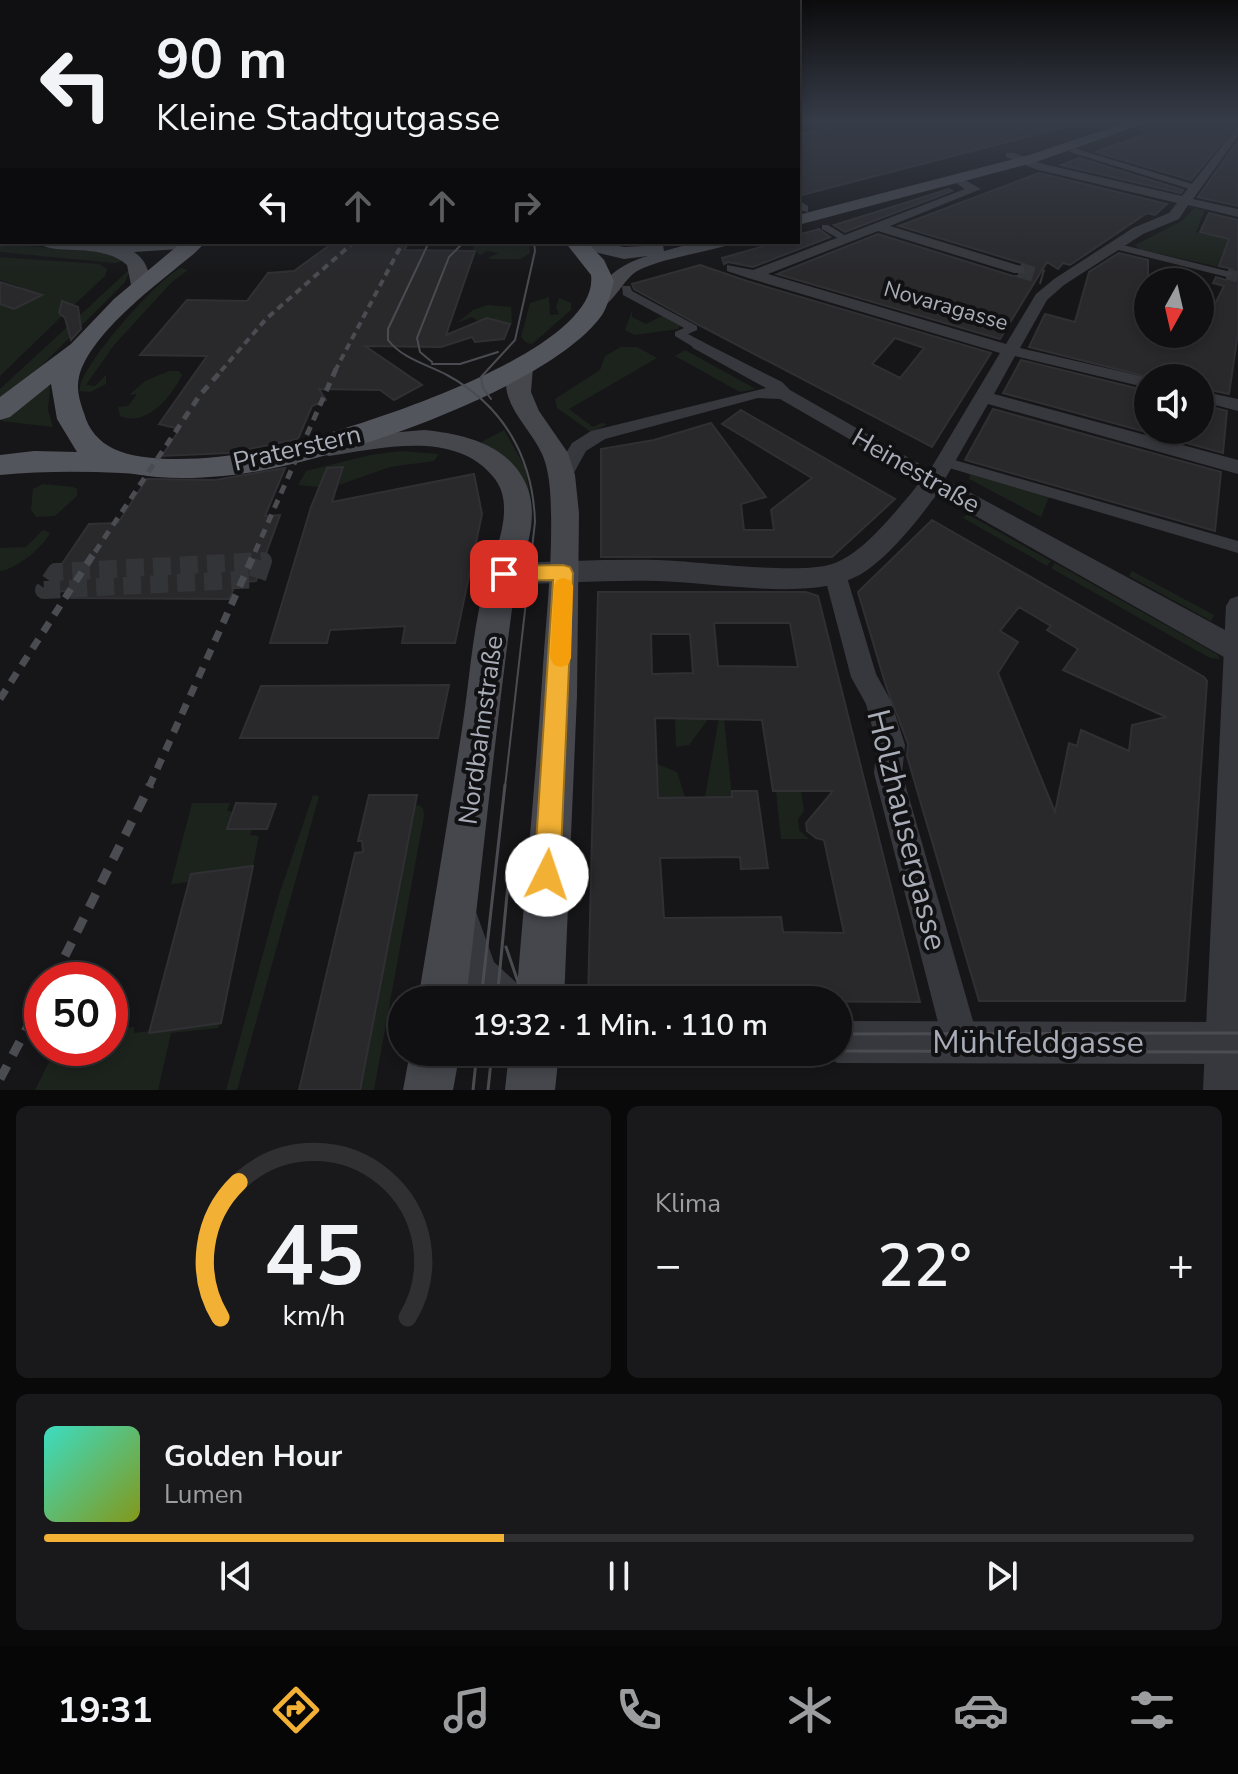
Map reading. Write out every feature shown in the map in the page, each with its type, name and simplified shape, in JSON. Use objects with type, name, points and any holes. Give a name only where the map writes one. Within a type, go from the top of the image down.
[{"type":"main road","points":[[800,211],[955,173]]},
{"type":"main road","points":[[800,211],[970,173]]},
{"type":"main road","points":[[73,244],[153,247],[178,244]]},
{"type":"main road","name":"Praterstern","points":[[192,244],[141,285],[82,347],[66,374],[65,398],[73,426],[96,451],[124,464],[194,467],[260,462],[379,429],[475,391],[521,367],[568,334],[598,302]]},
{"type":"main road","points":[[578,244],[600,271],[603,284],[598,302]]},
{"type":"main road","points":[[582,244],[628,253],[672,244]]},
{"type":"main road","points":[[598,302],[616,278],[632,266],[711,244]]},
{"type":"main road","points":[[100,246],[131,255],[140,268],[141,285]]},
{"type":"main road","points":[[0,411],[82,347]]},
{"type":"main road","points":[[521,367],[516,379],[520,402],[547,439],[563,475],[558,723],[541,986]]},
{"type":"main road","name":"Nordbahnstraße","points":[[315,449],[424,437],[470,447],[490,457],[507,476],[517,503],[514,544],[497,601],[444,986]]},
{"type":"main road","points":[[0,465],[34,461],[124,464]]},
{"type":"main road","points":[[428,1090],[432,1066]]},
{"type":"main road","points":[[530,1090],[533,1066]]},
{"type":"street","points":[[1075,173],[1238,213]]},
{"type":"street","points":[[1151,173],[1196,188]]},
{"type":"street","points":[[504,574],[835,574],[851,567],[914,509],[939,472],[1041,297],[1138,231],[1174,216],[1207,173]]},
{"type":"street","points":[[753,275],[975,189],[954,178]]},
{"type":"street","points":[[825,227],[846,239]]},
{"type":"street","points":[[878,227],[1019,270]]},
{"type":"street","points":[[1115,246],[1227,274]]},
{"type":"street","name":"Novaragasse","points":[[732,268],[1009,350],[1134,380]]},
{"type":"street","points":[[1043,277],[1059,282]]},
{"type":"street","name":"Heinestraße","points":[[626,288],[627,293],[693,328],[679,334],[776,386],[784,394],[939,472],[1237,652]]},
{"type":"street","points":[[563,475],[579,447],[598,435],[758,393],[784,394]]},
{"type":"street","points":[[981,396],[1238,467]]},
{"type":"street","points":[[1214,399],[1238,405]]},
{"type":"street","name":"Heinestraße","points":[[939,472],[1238,547]]},
{"type":"street","name":"Holzhausergasse","points":[[835,574],[864,677],[878,701],[891,745],[888,773],[961,1042]]},
{"type":"street","points":[[1222,1090],[1231,1043],[1238,606]]},
{"type":"street","points":[[464,856],[458,912],[478,975],[489,986]]},
{"type":"street","name":"Mühlfeldgasse","points":[[852,1042],[1231,1043]]},
{"type":"shaded area","points":[[1194,208],[1205,210],[1196,232],[1231,240],[1219,267],[1139,249],[1135,245],[1182,221]]},
{"type":"shaded area","points":[[0,244],[103,252],[126,260],[115,263],[0,252]]},
{"type":"shaded area","points":[[474,244],[529,244],[530,253],[521,259],[491,259],[488,258],[499,253],[487,251],[480,255],[473,249]]},
{"type":"shaded area","points":[[0,257],[99,264],[107,269],[105,276],[75,304],[60,309],[57,314],[63,315],[0,376],[0,297],[21,287],[0,280]]},
{"type":"shaded area","points":[[131,268],[125,282],[32,375],[0,402],[0,389]]},
{"type":"shaded area","points":[[181,268],[188,270],[172,282],[114,345],[86,385],[95,386],[106,375],[106,384],[90,392],[80,391],[91,364],[122,324],[156,287]]},
{"type":"shaded area","points":[[549,297],[550,315],[559,314],[556,307],[559,298],[571,303],[571,310],[532,344],[527,343],[521,337],[530,303]]},
{"type":"shaded area","points":[[488,305],[511,307],[512,324],[487,318],[479,322],[472,317],[457,323],[473,310]]},
{"type":"shaded area","points":[[632,311],[632,317],[646,324],[662,316],[680,326],[678,329],[635,335],[625,330]]},
{"type":"shaded area","points":[[621,347],[637,347],[657,358],[569,409],[593,427],[607,424],[591,432],[557,408],[555,399],[600,370],[605,356]]},
{"type":"shaded area","points":[[685,350],[756,389],[740,392],[675,356]]},
{"type":"shaded area","points":[[169,371],[179,371],[182,375],[157,408],[139,418],[120,416],[118,407],[128,406],[137,394],[129,395],[145,381]]},
{"type":"shaded area","points":[[47,386],[50,387],[48,410],[53,427],[1,421]]},
{"type":"shaded area","points":[[504,430],[525,467],[530,496],[522,484],[478,444]]},
{"type":"shaded area","points":[[401,451],[439,454],[434,461],[390,467],[339,485],[343,467],[327,468],[320,487],[298,485],[306,471],[370,455]]},
{"type":"shaded area","points":[[970,474],[1049,497],[1041,517],[969,479]]},
{"type":"shaded area","points":[[43,484],[73,487],[77,489],[77,496],[55,516],[36,517],[31,510],[33,489]]},
{"type":"shaded area","points":[[967,514],[1051,561],[1047,566],[963,518]]},
{"type":"shaded area","points":[[43,530],[50,533],[35,551],[14,566],[0,571],[0,548],[26,547]]},
{"type":"shaded area","points":[[1055,563],[1217,654],[1220,659],[1210,658],[1051,568]]},
{"type":"shaded area","points":[[1132,571],[1214,615],[1211,621],[1129,576]]},
{"type":"shaded area","points":[[675,718],[704,718],[707,721],[689,745],[676,747]]},
{"type":"shaded area","points":[[719,718],[724,718],[732,797],[705,797]]},
{"type":"shaded area","points":[[657,764],[677,772],[685,797],[659,798]]},
{"type":"shaded area","points":[[776,791],[801,791],[804,811],[798,819],[799,830],[809,839],[781,839]]},
{"type":"shaded area","points":[[313,795],[319,796],[237,1090],[226,1090],[279,895]]},
{"type":"shaded area","points":[[192,803],[230,803],[227,811],[233,812],[252,829],[250,835],[259,836],[253,866],[191,874],[189,882],[171,884]]},
{"type":"shaded area","points":[[414,806],[423,808],[424,816],[393,986],[388,986],[388,1013],[374,1090],[360,1090]]},
{"type":"shaded area","points":[[221,1023],[218,1028],[171,1033],[158,1090],[35,1090],[47,1066],[128,1066],[128,1028],[134,1027],[134,1033]]},
{"type":"building","points":[[800,173],[888,173],[800,195]]},
{"type":"building","points":[[1039,173],[1167,204],[1155,215],[1147,213],[1070,265],[1063,263],[1058,269],[1047,262],[1000,339],[777,274],[878,234],[1013,276],[1024,276],[1027,273],[1025,264],[899,226]]},
{"type":"building","points":[[1095,173],[1127,173],[1183,190],[1181,193]]},
{"type":"building","points":[[1167,173],[1197,173],[1191,180]]},
{"type":"building","points":[[1215,173],[1238,173],[1238,206],[1198,197]]},
{"type":"building","points":[[949,189],[952,191],[845,232],[834,225]]},
{"type":"building","points":[[1209,213],[1238,220],[1238,333],[1229,394],[1214,391],[1214,364],[1134,364],[1134,373],[1029,347],[1045,314],[1075,322],[1089,272],[1119,253],[1148,260],[1148,268],[1134,268],[1134,348],[1214,348],[1214,306],[1224,286],[1214,281],[1216,277],[1226,280],[1235,275],[1232,269],[1219,266],[1229,239],[1200,232]]},
{"type":"building","points":[[819,229],[830,237],[753,267],[728,262],[724,264],[722,258],[771,244],[800,244],[800,234]]},
{"type":"building","points":[[331,244],[408,244],[404,250],[475,251],[446,335],[487,318],[510,324],[504,339],[475,342],[472,337],[441,347],[365,346],[422,385],[394,400],[380,390],[319,389],[326,400],[312,406],[298,439],[229,453],[162,456],[180,429],[159,424],[207,356],[140,355],[187,300],[247,301],[268,273],[294,271]]},
{"type":"building","points":[[700,265],[991,353],[932,447],[699,325],[634,289],[632,284]],"holes":[[[895,338],[924,348],[900,378],[872,364]]]},
{"type":"building","points":[[0,282],[42,295],[14,309],[0,304]]},
{"type":"building","points":[[62,301],[78,307],[81,329],[71,340],[65,318],[59,313]]},
{"type":"building","points":[[1021,360],[1134,388],[1134,429],[1003,393]]},
{"type":"building","points":[[1214,408],[1227,411],[1223,453],[1190,444],[1214,444]]},
{"type":"building","points":[[993,409],[1221,472],[1215,531],[965,460]]},
{"type":"building","points":[[741,410],[895,499],[832,557],[601,557],[601,449],[654,440],[711,423],[766,497],[741,504],[744,530],[774,530],[771,510],[812,478],[722,424]]},
{"type":"building","points":[[343,467],[332,502],[474,474],[482,514],[455,643],[402,643],[405,626],[330,630],[327,643],[270,643],[311,507],[327,468]]},
{"type":"building","points":[[285,468],[265,516],[280,515],[256,581],[236,583],[229,599],[70,598],[74,591],[43,592],[89,524],[118,523],[147,479],[215,480]]},
{"type":"building","points":[[932,520],[1204,677],[1207,681],[1185,1001],[979,1001],[907,756],[908,744],[886,686],[858,592]],"holes":[[[1019,607],[1051,626],[1047,630],[1078,649],[1063,670],[1166,717],[1132,725],[1129,751],[1081,730],[1077,746],[1069,743],[1055,812],[998,673],[1018,642],[1000,631]]]},
{"type":"building","points":[[598,592],[806,592],[818,596],[920,1002],[852,1002],[852,986],[588,986]],"holes":[[[714,623],[790,623],[798,667],[718,666]],[[651,634],[690,634],[693,673],[652,674]],[[655,718],[762,720],[773,791],[833,791],[806,823],[807,831],[824,840],[844,933],[783,932],[781,917],[664,918],[660,858],[740,857],[741,869],[768,868],[757,791],[732,791],[732,797],[658,798]]]},
{"type":"building","points":[[449,685],[438,738],[240,738],[261,686]]},
{"type":"building","points":[[369,795],[417,795],[360,1090],[299,1090],[355,853],[363,852],[362,841],[358,841]]},
{"type":"building","points":[[236,803],[276,804],[267,829],[227,829]]},
{"type":"building","points":[[253,866],[221,1023],[149,1033],[191,874]]},
{"type":"tunnel","points":[[1019,270],[1043,277]]},
{"type":"tunnel","points":[[1227,274],[1238,277]]},
{"type":"tunnel","points":[[263,561],[257,579],[44,590],[56,572],[263,561]]},
{"type":"tram line","points":[[428,244],[388,329],[388,340],[408,357],[447,375],[485,402],[512,436],[528,476],[533,499],[535,522],[505,787]]},
{"type":"tram line","points":[[432,362],[420,352],[417,338],[449,257],[462,244]]},
{"type":"tram line","points":[[491,399],[483,388],[481,377],[515,340],[534,244]]},
{"type":"tram line","points":[[432,364],[460,364],[498,352]]},
{"type":"tram line","points":[[483,986],[505,785]]},
{"type":"tram line","points":[[498,986],[510,863]]},
{"type":"tram line","points":[[506,947],[520,986]]},
{"type":"tram line","points":[[852,1034],[1238,1033]]},
{"type":"tram line","points":[[852,1051],[1238,1052]]},
{"type":"tram line","points":[[473,1090],[476,1066]]},
{"type":"tram line","points":[[488,1090],[491,1066]]},
{"type":"railway","points":[[221,371],[266,319],[352,244]]},
{"type":"railway","points":[[336,370],[402,244]]},
{"type":"railway","points":[[95,552],[200,395],[223,369]]},
{"type":"railway","points":[[255,552],[336,370]]},
{"type":"railway","points":[[0,699],[96,550]]},
{"type":"railway","points":[[149,787],[256,550]]},
{"type":"railway","points":[[62,962],[150,785]]},
{"type":"railway","points":[[0,1079],[24,1034]]},
{"type":"slow traffic","points":[[561,658],[563,586]]},
{"type":"route","points":[[504,574],[563,573],[547,875]]}]
